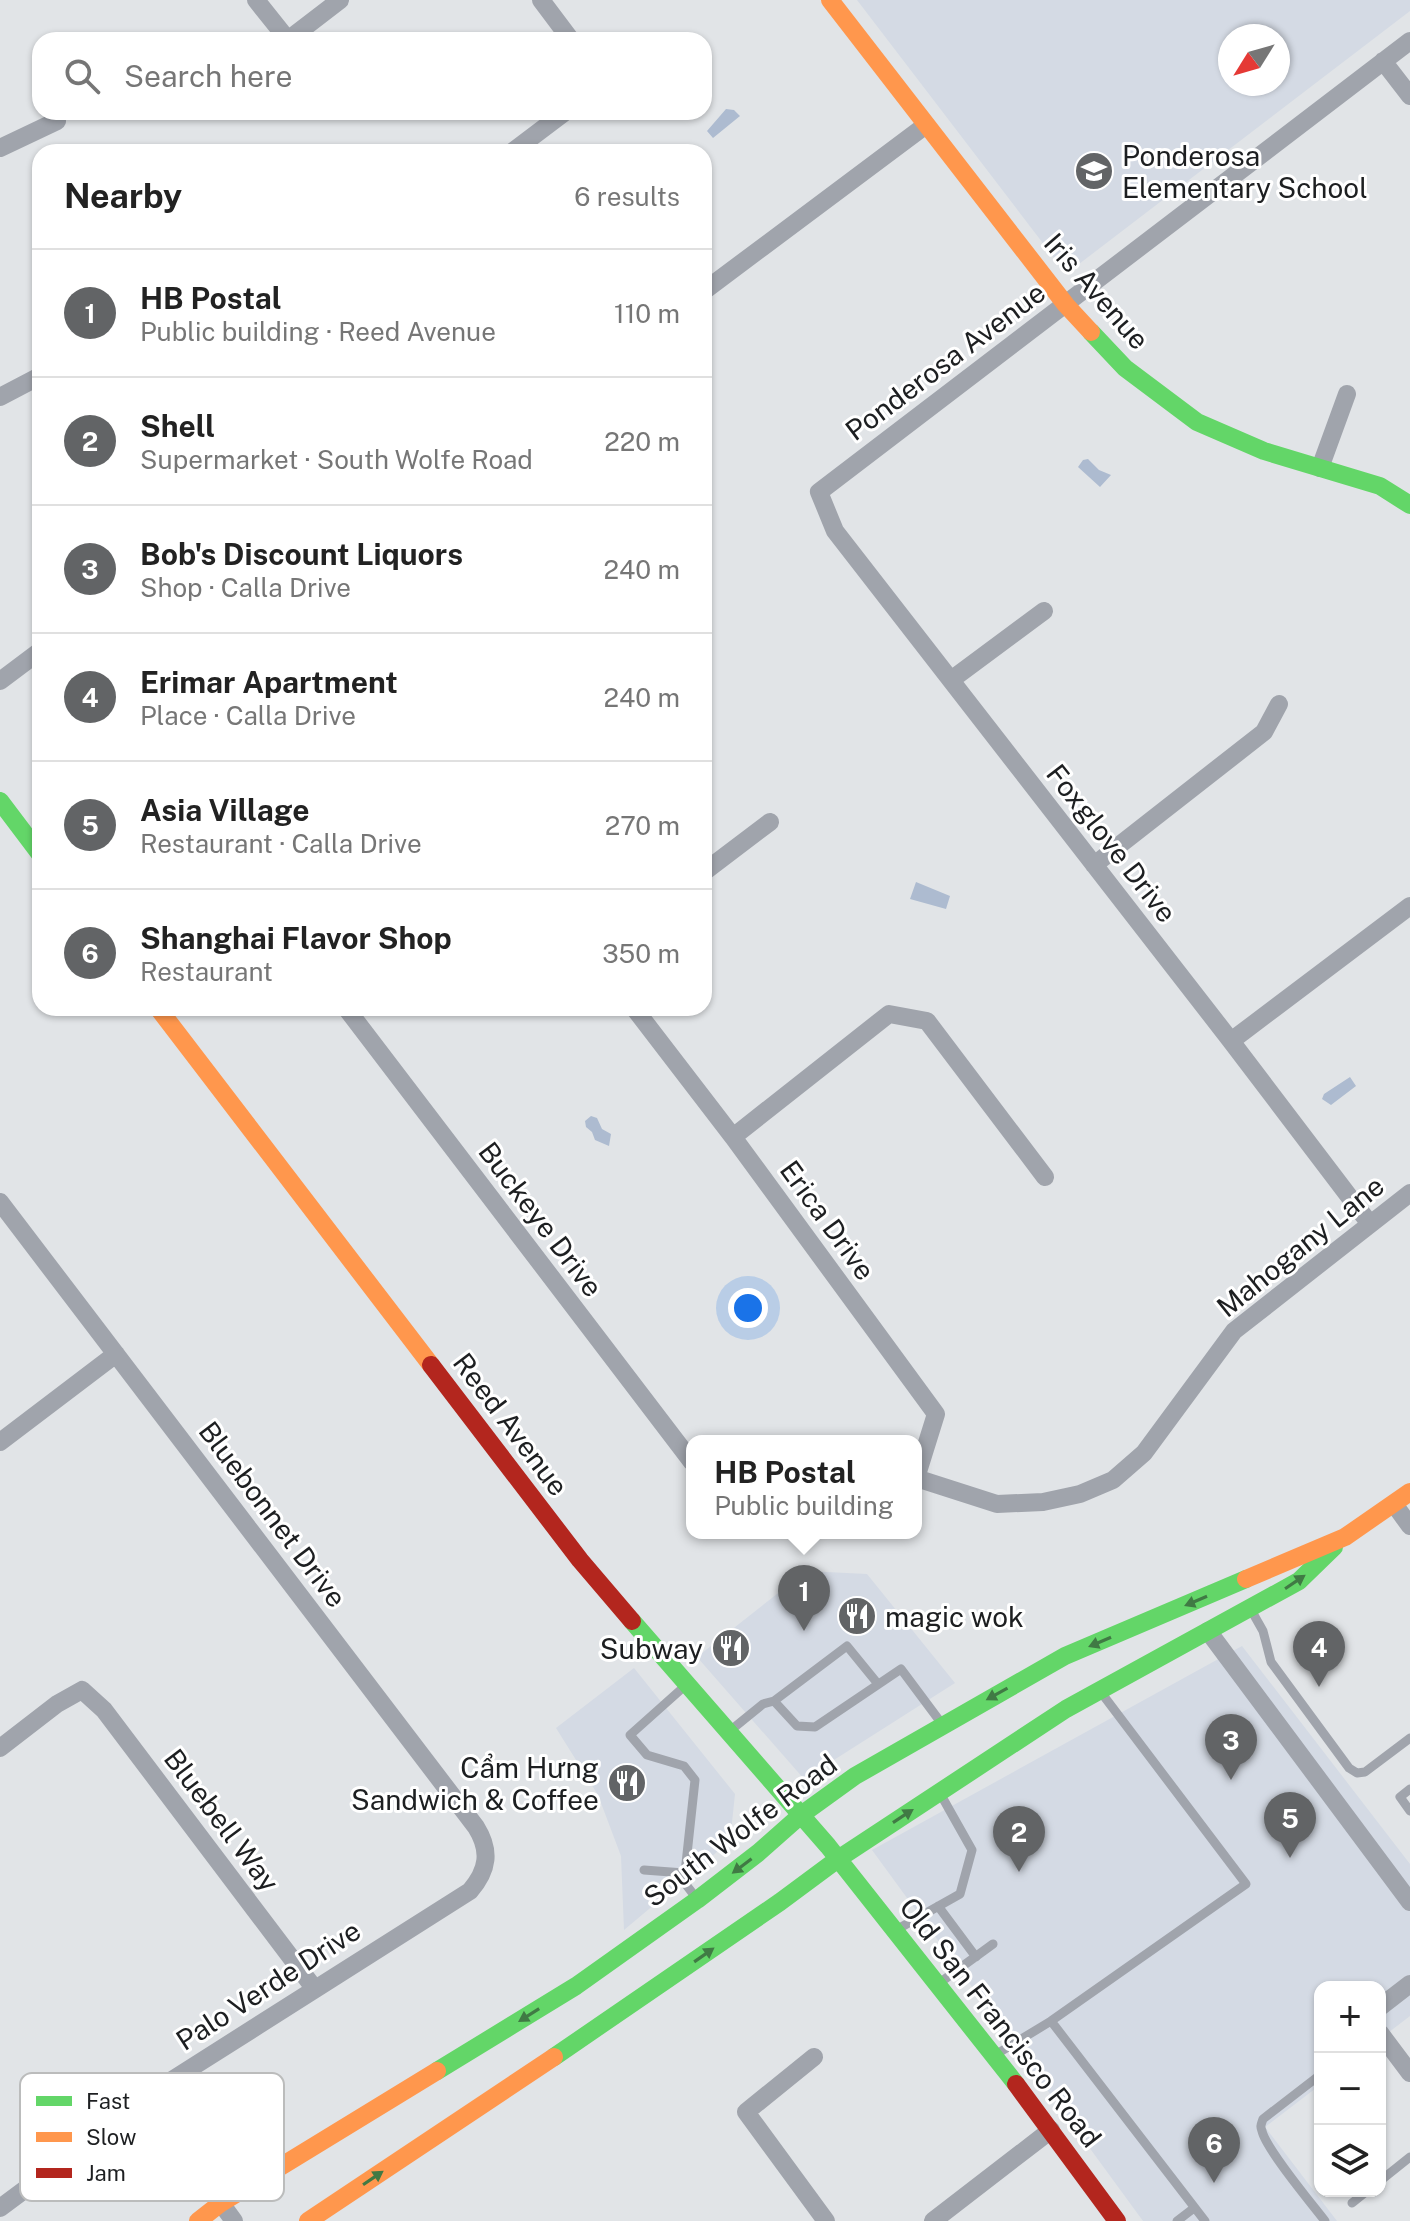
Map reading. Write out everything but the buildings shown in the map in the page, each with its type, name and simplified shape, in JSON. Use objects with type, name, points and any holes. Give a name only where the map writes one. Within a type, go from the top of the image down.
[{"type":"main road","name":"Iris Avenue","points":[[830,0],[1066,305],[1125,368],[1197,422],[1264,451],[1380,486],[1410,505]]},
{"type":"main road","points":[[0,801],[32,843]]},
{"type":"main road","name":"Reed Avenue","points":[[164,1016],[580,1560],[838,1859]]},
{"type":"main road","name":"South Wolfe Road","points":[[308,2221],[608,2021],[838,1859],[1066,1709],[1299,1581],[1345,1537],[1410,1492]]},
{"type":"main road","name":"South Wolfe Road","points":[[284,2164],[576,1986],[697,1900],[801,1815],[855,1776],[942,1724],[1065,1656],[1345,1537]]},
{"type":"main road","name":"Old San Francisco Road","points":[[838,1859],[995,2055],[1117,2221]]},
{"type":"main road","name":"South Wolfe Road","points":[[198,2221],[224,2201]]},
{"type":"street","points":[[256,0],[282,32]]},
{"type":"street","points":[[298,32],[340,0]]},
{"type":"street","points":[[541,0],[565,32]]},
{"type":"street","name":"Ponderosa Avenue","points":[[819,492],[1410,41]]},
{"type":"street","points":[[1383,61],[1410,96]]},
{"type":"street","points":[[523,144],[554,120]]},
{"type":"street","points":[[0,148],[57,121]]},
{"type":"street","points":[[712,285],[926,125]]},
{"type":"street","points":[[0,397],[32,380]]},
{"type":"street","points":[[1320,468],[1347,394]]},
{"type":"street","name":"Foxglove Drive","points":[[819,492],[835,531],[1370,1224]]},
{"type":"street","points":[[951,680],[1044,611]]},
{"type":"street","points":[[0,681],[32,657]]},
{"type":"street","points":[[1094,865],[1264,732],[1279,704]]},
{"type":"street","points":[[712,866],[770,822]]},
{"type":"street","points":[[1231,1041],[1410,906]]},
{"type":"street","points":[[733,1137],[889,1014],[927,1021],[1045,1177]]},
{"type":"street","name":"Buckeye Drive","points":[[352,1016],[686,1454]]},
{"type":"street","name":"Erica Drive","points":[[640,1016],[936,1414],[922,1459]]},
{"type":"street","name":"Mahogany Lane","points":[[922,1480],[997,1504],[1043,1502],[1080,1494],[1113,1480],[1144,1453],[1234,1331],[1410,1193]]},
{"type":"street","name":"Bluebonnet Drive","points":[[0,1202],[476,1827],[485,1846],[485,1867]]},
{"type":"street","points":[[0,1442],[116,1354]]},
{"type":"street","points":[[1394,1504],[1410,1526]]},
{"type":"street","points":[[1208,1631],[1410,1902]]},
{"type":"street","name":"Bluebell Way","points":[[0,1748],[57,1704],[82,1690],[104,1710],[314,1988]]},
{"type":"street","name":"Palo Verde Drive","points":[[185,2073],[470,1891],[485,1867]]},
{"type":"street","points":[[1386,2002],[1410,1984]]},
{"type":"street","points":[[1386,2041],[1410,2073]]},
{"type":"street","points":[[814,2057],[746,2112],[826,2221]]},
{"type":"street","points":[[933,2221],[1051,2130]]},
{"type":"street","name":"Palo Verde Drive","points":[[0,2208],[20,2193]]},
{"type":"street","points":[[221,2203],[234,2221]]},
{"type":"lane","points":[[1250,1608],[1263,1631],[1271,1662],[1349,1768],[1357,1773],[1365,1772],[1410,1738]]},
{"type":"lane","points":[[729,1732],[763,1704],[774,1701],[847,1646],[878,1684]]},
{"type":"lane","points":[[774,1701],[797,1726],[815,1727],[901,1669],[942,1724]]},
{"type":"lane","points":[[686,1685],[630,1735],[647,1755],[684,1766],[695,1780],[684,1882],[697,1900]]},
{"type":"lane","points":[[995,2055],[1051,2021],[1246,1884],[1099,1691]]},
{"type":"lane","points":[[1410,1789],[1400,1797],[1410,1811]]},
{"type":"lane","points":[[896,1931],[960,1894],[972,1850],[939,1792]]},
{"type":"lane","points":[[644,1870],[684,1873]]},
{"type":"lane","points":[[938,1906],[976,1957]]},
{"type":"lane","points":[[938,1984],[993,1944]]},
{"type":"lane","points":[[1051,2021],[1205,2221]]},
{"type":"lane","points":[[1314,2080],[1263,2119],[1261,2126],[1270,2148],[1325,2221]]},
{"type":"lane","points":[[1386,2176],[1410,2157]]},
{"type":"lane","points":[[1352,2203],[1360,2197]]},
{"type":"lane","points":[[1177,2221],[1194,2208]]},
{"type":"shaded area","name":"Ponderosa Elementary School","points":[[857,0],[1410,0],[1410,11],[1079,264],[1055,259]]},
{"type":"shaded area","points":[[806,1571],[867,1574],[955,1683],[804,1779],[697,1657]]},
{"type":"shaded area","points":[[1242,1646],[1410,1864],[1410,2016],[1386,2034],[1386,1981],[1314,1981],[1314,2090],[1265,2127],[1314,2191],[1314,2197],[1319,2197],[1337,2221],[1143,2221],[872,1850]]},
{"type":"shaded area","points":[[634,1668],[735,1794],[730,1841],[624,1930],[621,1856],[598,1795],[556,1728]]},
{"type":"water","points":[[726,109],[734,110],[740,116],[713,138],[707,131]]},
{"type":"water","points":[[1088,459],[1099,470],[1111,475],[1100,487],[1078,467]]},
{"type":"water","points":[[916,882],[950,896],[946,909],[910,899]]},
{"type":"water","points":[[1350,1077],[1356,1086],[1331,1105],[1322,1099],[1324,1094]]},
{"type":"water","points":[[591,1116],[597,1118],[602,1129],[611,1134],[609,1146],[595,1140],[586,1127],[585,1121]]},
{"type":"traffic: fast","points":[[1091,332],[1125,368],[1197,422],[1264,451],[1380,486],[1410,505]]},
{"type":"traffic: fast","points":[[0,801],[32,843]]},
{"type":"traffic: fast","points":[[554,2057],[838,1859],[1066,1709],[1299,1581],[1334,1547]]},
{"type":"traffic: fast","points":[[437,2071],[576,1986],[697,1900],[801,1815],[855,1776],[1065,1656],[1246,1579]]},
{"type":"traffic: fast","points":[[632,1621],[828,1846],[1016,2084]]},
{"type":"traffic: slow","points":[[830,0],[1066,305],[1091,332]]},
{"type":"traffic: slow","points":[[164,1016],[431,1365]]},
{"type":"traffic: slow","points":[[1246,1579],[1345,1537],[1410,1492]]},
{"type":"traffic: slow","points":[[308,2221],[554,2057]]},
{"type":"traffic: slow","points":[[284,2164],[437,2071]]},
{"type":"traffic: slow","points":[[198,2221],[224,2201]]},
{"type":"traffic: jam","points":[[431,1365],[580,1560],[632,1621]]},
{"type":"traffic: jam","points":[[1016,2084],[1117,2221]]},
{"type":"place","name":"Ponderosa Elementary School","points":[[1094,171]]},
{"type":"place","name":"magic wok","points":[[857,1616]]},
{"type":"place","name":"HB Postal","points":[[804,1631]]},
{"type":"place","name":"Subway","points":[[731,1648]]},
{"type":"place","name":"Erimar Apartment","points":[[1319,1687]]},
{"type":"place","name":"Bob's Discount Liquors","points":[[1231,1780]]},
{"type":"place","name":"Cẩm Hưng Sandwich & Coffee","points":[[627,1783]]},
{"type":"place","name":"Asia Village","points":[[1290,1858]]},
{"type":"place","name":"Shell","points":[[1019,1872]]},
{"type":"place","name":"Shanghai Flavor Shop","points":[[1214,2183]]}]
